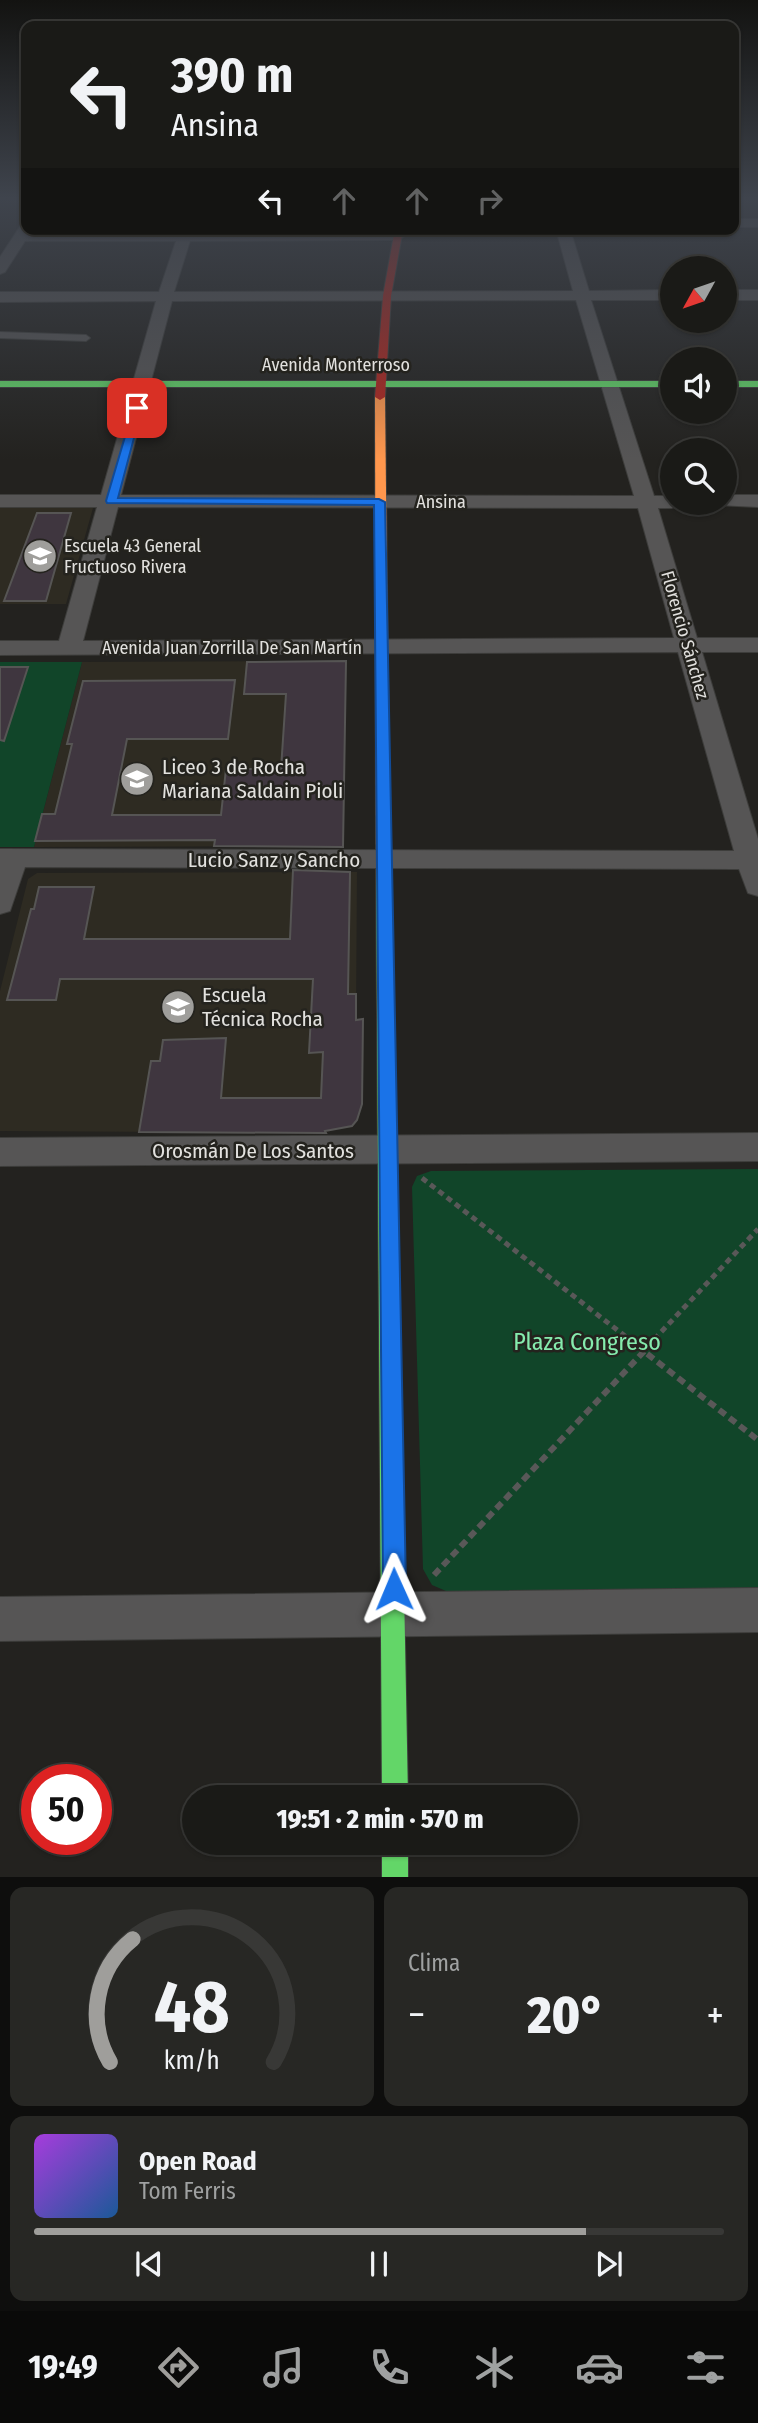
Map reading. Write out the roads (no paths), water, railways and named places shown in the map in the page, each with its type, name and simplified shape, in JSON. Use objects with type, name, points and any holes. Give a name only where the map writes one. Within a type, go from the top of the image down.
[{"type":"main road","points":[[389,285],[380,384],[379,502],[382,860],[395,1616],[395,1785]]},
{"type":"main road","name":"Avenida Monterroso","points":[[0,384],[660,384]]},
{"type":"main road","points":[[737,384],[758,384]]},
{"type":"main road","points":[[395,1855],[396,1877]]},
{"type":"street","points":[[69,648],[144,384],[169,285]]},
{"type":"street","name":"Florencio Sánchez","points":[[580,285],[754,860],[758,886]]},
{"type":"street","points":[[0,297],[660,295]]},
{"type":"street","points":[[737,295],[758,295]]},
{"type":"street","name":"Ansina","points":[[0,501],[660,502]]},
{"type":"street","points":[[737,501],[758,501]]},
{"type":"street","name":"Avenida Juan Zorrilla De San Martín","points":[[0,648],[758,645]]},
{"type":"street","points":[[0,904],[6,858]]},
{"type":"street","name":"Lucio Sanz y Sancho","points":[[6,858],[754,860]]},
{"type":"street","name":"Orosmán De Los Santos","points":[[0,1152],[758,1147]]},
{"type":"street","points":[[0,1619],[758,1610]]},
{"type":"lane","points":[[0,335],[86,338]]},
{"type":"place","name":"Escuela 43 General Fructuoso Rivera","points":[[40,556]]},
{"type":"place","name":"Liceo 3 de Rocha Mariana Saldain Pioli","points":[[137,779]]},
{"type":"place","name":"Escuela Técnica Rocha","points":[[178,1007]]},
{"type":"park label","name":"Plaza Congreso","points":[[587,1342]]}]
